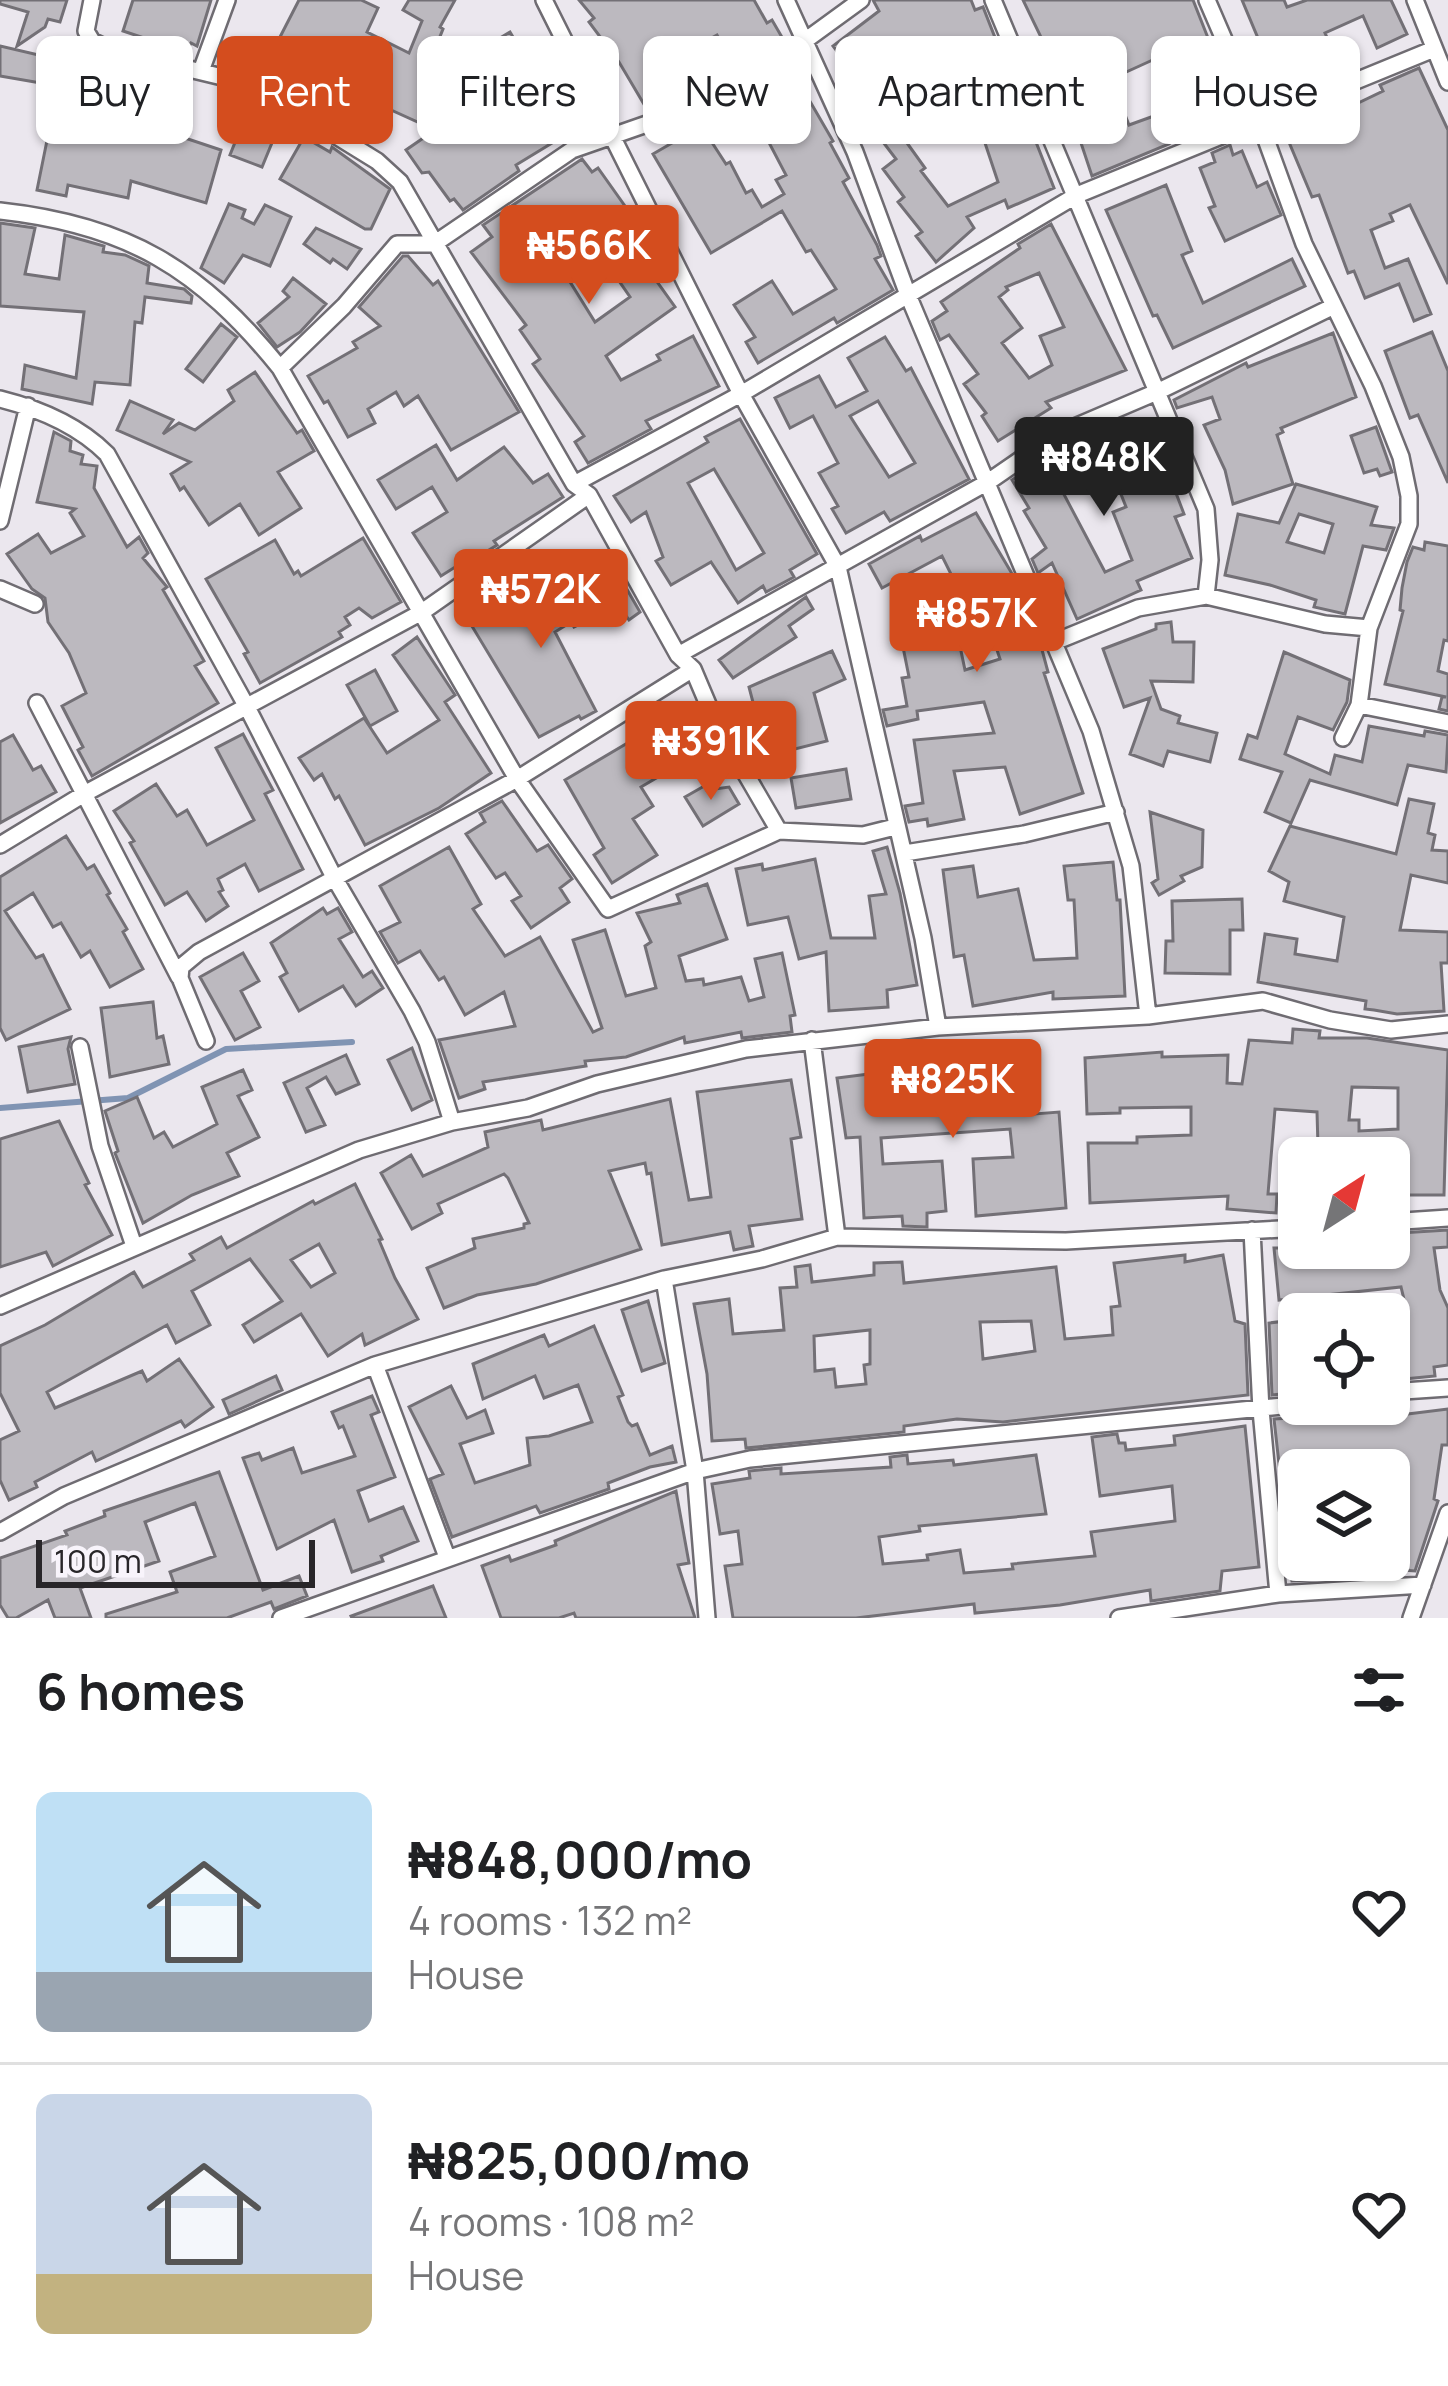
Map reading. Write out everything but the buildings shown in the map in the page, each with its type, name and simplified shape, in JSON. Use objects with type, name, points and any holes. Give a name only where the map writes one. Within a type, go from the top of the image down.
[{"type":"street","points":[[92,0],[86,31],[92,41],[110,50],[262,90],[388,169],[574,484],[589,496],[677,656],[694,669],[715,721],[778,831]]},
{"type":"street","points":[[201,71],[226,0]]},
{"type":"street","points":[[544,0],[563,36]]},
{"type":"street","points":[[786,0],[804,36]]},
{"type":"street","points":[[811,36],[860,0]]},
{"type":"street","points":[[992,0],[1206,509],[1210,560],[1206,596]]},
{"type":"street","points":[[1207,0],[1223,36]]},
{"type":"street","points":[[1415,0],[1448,82]]},
{"type":"street","points":[[1360,80],[1434,49]]},
{"type":"street","points":[[811,51],[1091,731],[1131,866],[1148,1016]]},
{"type":"street","points":[[280,368],[344,306],[397,244],[434,244],[586,144]]},
{"type":"street","points":[[618,144],[741,394],[838,567],[904,853],[938,1027]]},
{"type":"street","points":[[574,484],[741,394],[1077,195],[1205,144]]},
{"type":"street","points":[[1268,144],[1304,244],[1380,404],[1401,457],[1409,496],[1409,524],[1369,628],[1359,705],[1343,738]]},
{"type":"street","points":[[0,211],[92,227],[186,272],[248,328],[280,368],[517,779],[608,909],[778,831],[862,835],[895,827]]},
{"type":"street","points":[[677,656],[988,482],[1056,435],[1332,307]]},
{"type":"street","points":[[0,399],[28,406],[89,436],[107,454],[428,1042],[452,1122]]},
{"type":"street","points":[[0,521],[28,406]]},
{"type":"street","points":[[0,845],[84,794],[422,612],[589,496]]},
{"type":"street","points":[[0,589],[34,604]]},
{"type":"street","points":[[1057,641],[1138,608],[1206,596],[1325,624],[1369,628]]},
{"type":"street","points":[[180,978],[181,967],[199,952],[517,779],[694,669]]},
{"type":"street","points":[[37,703],[180,978],[206,1041]]},
{"type":"street","points":[[1359,705],[1448,724]]},
{"type":"street","points":[[904,853],[1024,834],[1116,812]]},
{"type":"street","points":[[0,1306],[359,1150],[452,1122],[528,1108],[597,1084],[746,1049],[938,1027],[1148,1016],[1263,1001],[1330,1020],[1391,1030],[1448,1024]]},
{"type":"street","points":[[812,1040],[836,1237]]},
{"type":"street","points":[[80,1047],[100,1146],[134,1246]]},
{"type":"street","points":[[1410,1220],[1448,1217]]},
{"type":"street","points":[[0,1532],[83,1487],[375,1365],[664,1279],[836,1237],[1066,1241],[1278,1229]]},
{"type":"street","points":[[1252,1230],[1261,1410],[1278,1594]]},
{"type":"street","points":[[664,1279],[695,1471],[706,1618]]},
{"type":"street","points":[[375,1365],[447,1556]]},
{"type":"street","points":[[1410,1391],[1448,1388]]},
{"type":"street","points":[[281,1618],[695,1471],[750,1459],[1278,1408]]},
{"type":"street","points":[[1411,1618],[1448,1513]]},
{"type":"street","points":[[1119,1618],[1278,1594],[1423,1585]]},
{"type":"waterway","points":[[0,1108],[128,1098],[226,1049],[352,1042]]}]
